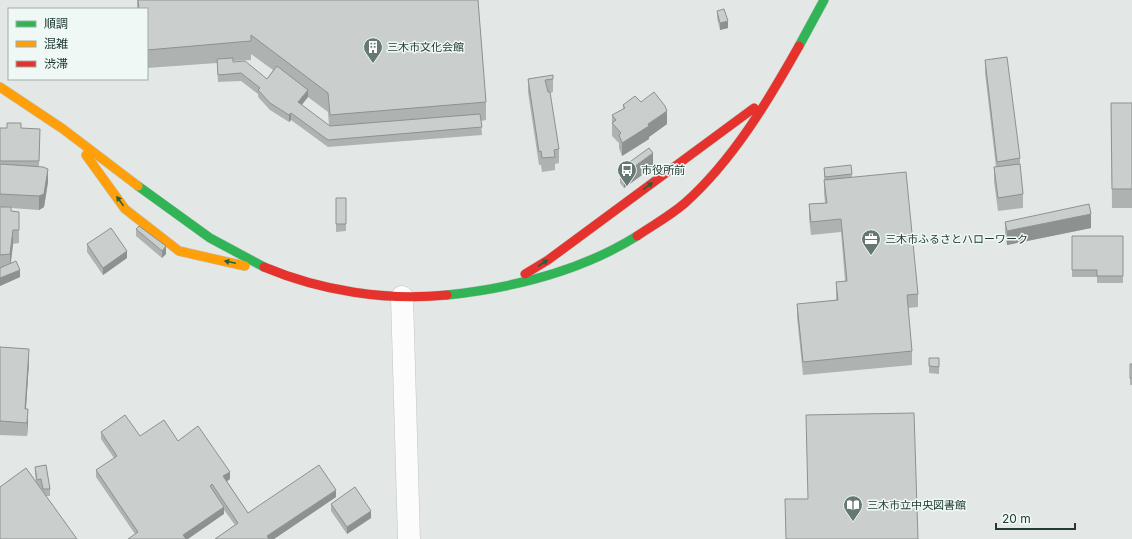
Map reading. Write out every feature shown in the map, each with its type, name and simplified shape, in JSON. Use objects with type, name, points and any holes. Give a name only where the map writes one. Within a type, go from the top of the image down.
[{"type":"street","points":[[0,87],[71,134],[147,193],[212,240],[258,265],[309,284],[402,297],[455,294],[510,284],[568,270],[632,240],[685,203],[719,166],[771,95],[824,0]]},
{"type":"street","points":[[510,284],[548,260],[771,95]]},
{"type":"street","points":[[71,134],[125,209],[178,251],[282,274]]},
{"type":"street","points":[[402,297],[409,539]]},
{"type":"building","name":"三木市文化会館","points":[[138,0],[478,0],[486,102],[330,115],[328,93],[251,35],[251,41],[148,50],[148,8],[139,8]]},
{"type":"building","points":[[724,9],[728,21],[720,23],[717,11]]},
{"type":"building","points":[[1007,57],[1020,158],[997,162],[985,60]]},
{"type":"building","points":[[233,58],[233,62],[245,61],[267,79],[277,66],[308,90],[298,102],[330,126],[480,114],[482,127],[328,140],[291,113],[289,115],[270,103],[258,90],[260,88],[241,73],[218,75],[217,59]]},
{"type":"building","points":[[553,75],[553,79],[545,80],[548,92],[550,92],[559,149],[554,150],[555,157],[542,158],[541,151],[539,152],[528,79]]},
{"type":"building","points":[[654,92],[667,111],[648,124],[649,126],[622,143],[619,135],[621,133],[612,123],[616,120],[612,115],[625,108],[623,105],[635,96],[641,102]]},
{"type":"building","points":[[1111,103],[1132,103],[1132,189],[1112,189]]},
{"type":"building","points":[[7,123],[21,123],[21,128],[40,129],[39,161],[0,161],[0,128],[7,128]]},
{"type":"building","points":[[649,148],[653,153],[624,174],[620,169]]},
{"type":"building","points":[[0,164],[43,167],[48,169],[44,194],[39,196],[0,194]]},
{"type":"building","points":[[1020,164],[1023,194],[998,198],[994,167]]},
{"type":"building","points":[[851,165],[852,174],[825,177],[824,168]]},
{"type":"building","points":[[906,172],[918,294],[907,295],[912,351],[803,362],[797,304],[838,300],[836,282],[847,281],[841,219],[811,222],[809,204],[827,203],[824,180]]},
{"type":"building","points":[[336,198],[346,198],[346,224],[336,224]]},
{"type":"building","points":[[1089,204],[1091,214],[1007,231],[1005,222]]},
{"type":"building","points":[[0,207],[11,207],[11,211],[19,212],[19,230],[13,230],[10,254],[0,255]]},
{"type":"building","points":[[139,226],[166,246],[162,251],[136,229]]},
{"type":"building","points":[[111,228],[127,251],[103,268],[87,244]]},
{"type":"building","points":[[1072,236],[1123,236],[1123,276],[1097,276],[1097,270],[1072,270]]},
{"type":"building","points":[[16,261],[20,270],[0,278],[0,268]]},
{"type":"building","points":[[0,347],[29,349],[25,409],[28,409],[27,423],[0,421]]},
{"type":"building","points":[[929,358],[939,358],[939,367],[929,366]]},
{"type":"building","points":[[1130,364],[1132,364],[1132,378],[1130,378]]},
{"type":"building","points":[[914,413],[918,539],[786,539],[785,499],[808,499],[806,415]]},
{"type":"building","points":[[125,415],[140,436],[164,420],[178,441],[198,426],[230,472],[223,476],[248,513],[319,465],[336,490],[267,536],[269,539],[215,539],[238,523],[212,484],[210,486],[224,507],[183,535],[186,539],[128,539],[138,532],[96,470],[117,456],[101,432]]},
{"type":"building","points":[[46,465],[50,489],[43,489],[41,479],[37,480],[35,467]]},
{"type":"building","points":[[26,468],[77,539],[0,539],[0,487]]},
{"type":"building","points":[[355,487],[371,511],[347,527],[331,504]]},
{"type":"traffic: fast","points":[[799,46],[824,0]]},
{"type":"traffic: fast","points":[[138,186],[210,238],[264,267]]},
{"type":"traffic: fast","points":[[447,295],[496,288],[545,276],[593,259],[637,236]]},
{"type":"traffic: slow","points":[[0,87],[63,129],[138,186]]},
{"type":"traffic: slow","points":[[86,155],[125,209],[179,251],[245,266]]},
{"type":"traffic: jam","points":[[637,236],[679,208],[719,168],[762,109],[799,46]]},
{"type":"traffic: jam","points":[[525,274],[548,260],[754,108]]},
{"type":"traffic: jam","points":[[264,267],[308,282],[354,292],[401,297],[447,295]]},
{"type":"place","name":"三木市文化会館","points":[[373,64]]},
{"type":"place","name":"市役所前","points":[[627,187]]},
{"type":"place","name":"三木市ふるさとハローワーク","points":[[871,256]]},
{"type":"place","name":"三木市立中央図書館","points":[[853,522]]}]
